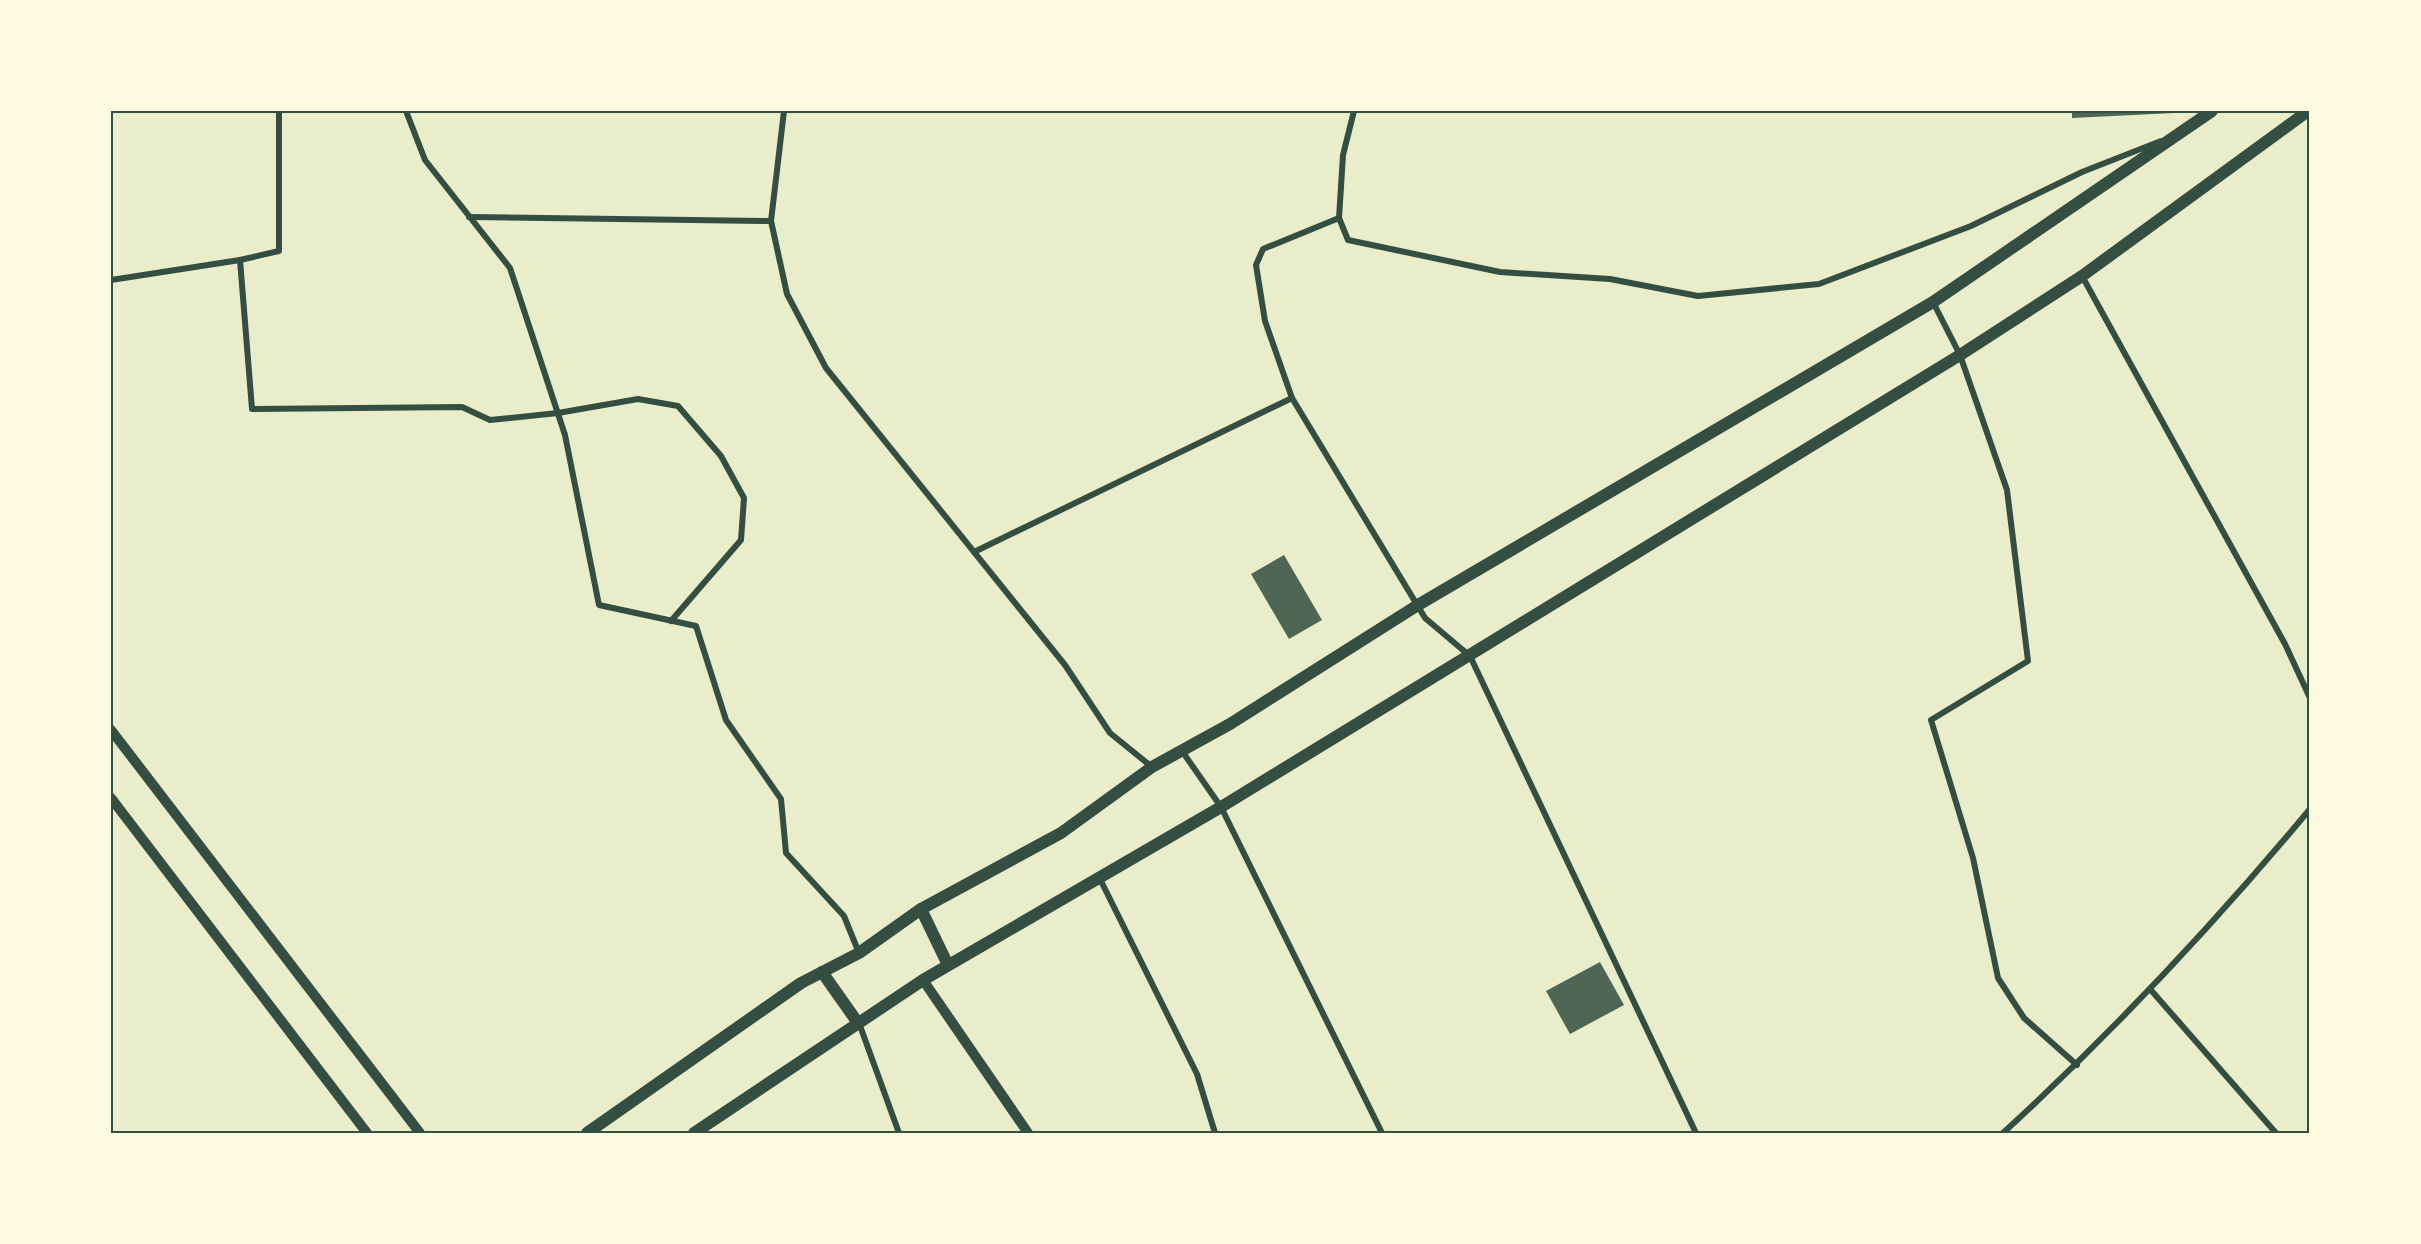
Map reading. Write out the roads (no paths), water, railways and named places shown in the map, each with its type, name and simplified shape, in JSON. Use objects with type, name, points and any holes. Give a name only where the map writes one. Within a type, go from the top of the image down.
[{"type":"main road","points":[[587,1133],[801,983],[859,953],[921,909],[1061,832],[1152,767],[1230,724],[1418,605],[1933,302],[2186,131],[2212,111]]},
{"type":"main road","points":[[694,1133],[923,980],[1221,807],[1960,355],[2082,276],[2308,111]]},
{"type":"main road","points":[[921,909],[948,965]]},
{"type":"main road","points":[[822,972],[858,1023]]},
{"type":"street","points":[[111,280],[240,260],[279,251],[279,111]]},
{"type":"street","points":[[406,111],[425,160],[510,268],[566,435],[599,605],[696,626],[726,720],[782,799],[786,853],[844,916],[859,953]]},
{"type":"street","points":[[784,111],[771,221],[788,294],[826,368],[1065,665],[1110,733],[1152,767]]},
{"type":"street","points":[[1354,111],[1343,155],[1339,218],[1348,240],[1500,272],[1610,279],[1698,296],[1819,284],[1971,226],[2082,172],[2186,131]]},
{"type":"street","points":[[469,217],[771,221]]},
{"type":"street","points":[[1339,218],[1263,249],[1256,265],[1265,321],[1292,398],[1425,618],[1470,656],[1696,1133]]},
{"type":"street","points":[[240,260],[252,409],[462,407],[490,420],[558,413],[638,399],[678,405],[721,456],[744,498],[741,540],[671,621]]},
{"type":"street","points":[[2082,276],[2286,644],[2310,698]]},
{"type":"street","points":[[1933,302],[1960,355],[2007,490],[2028,661],[1931,720],[1973,858],[1998,978],[2024,1018],[2077,1065]]},
{"type":"street","points":[[974,552],[1292,398]]},
{"type":"street","points":[[111,730],[417,1132]]},
{"type":"street","points":[[1182,752],[1221,807],[1382,1133]]},
{"type":"street","points":[[111,798],[367,1133]]},
{"type":"street","points":[[2003,1133],[2077,1065],[2150,989],[2262,866],[2310,808]]},
{"type":"street","points":[[1099,877],[1197,1074],[1215,1133]]},
{"type":"street","points":[[923,980],[1028,1133]]},
{"type":"street","points":[[2150,989],[2276,1133]]},
{"type":"street","points":[[858,1023],[899,1133]]}]
